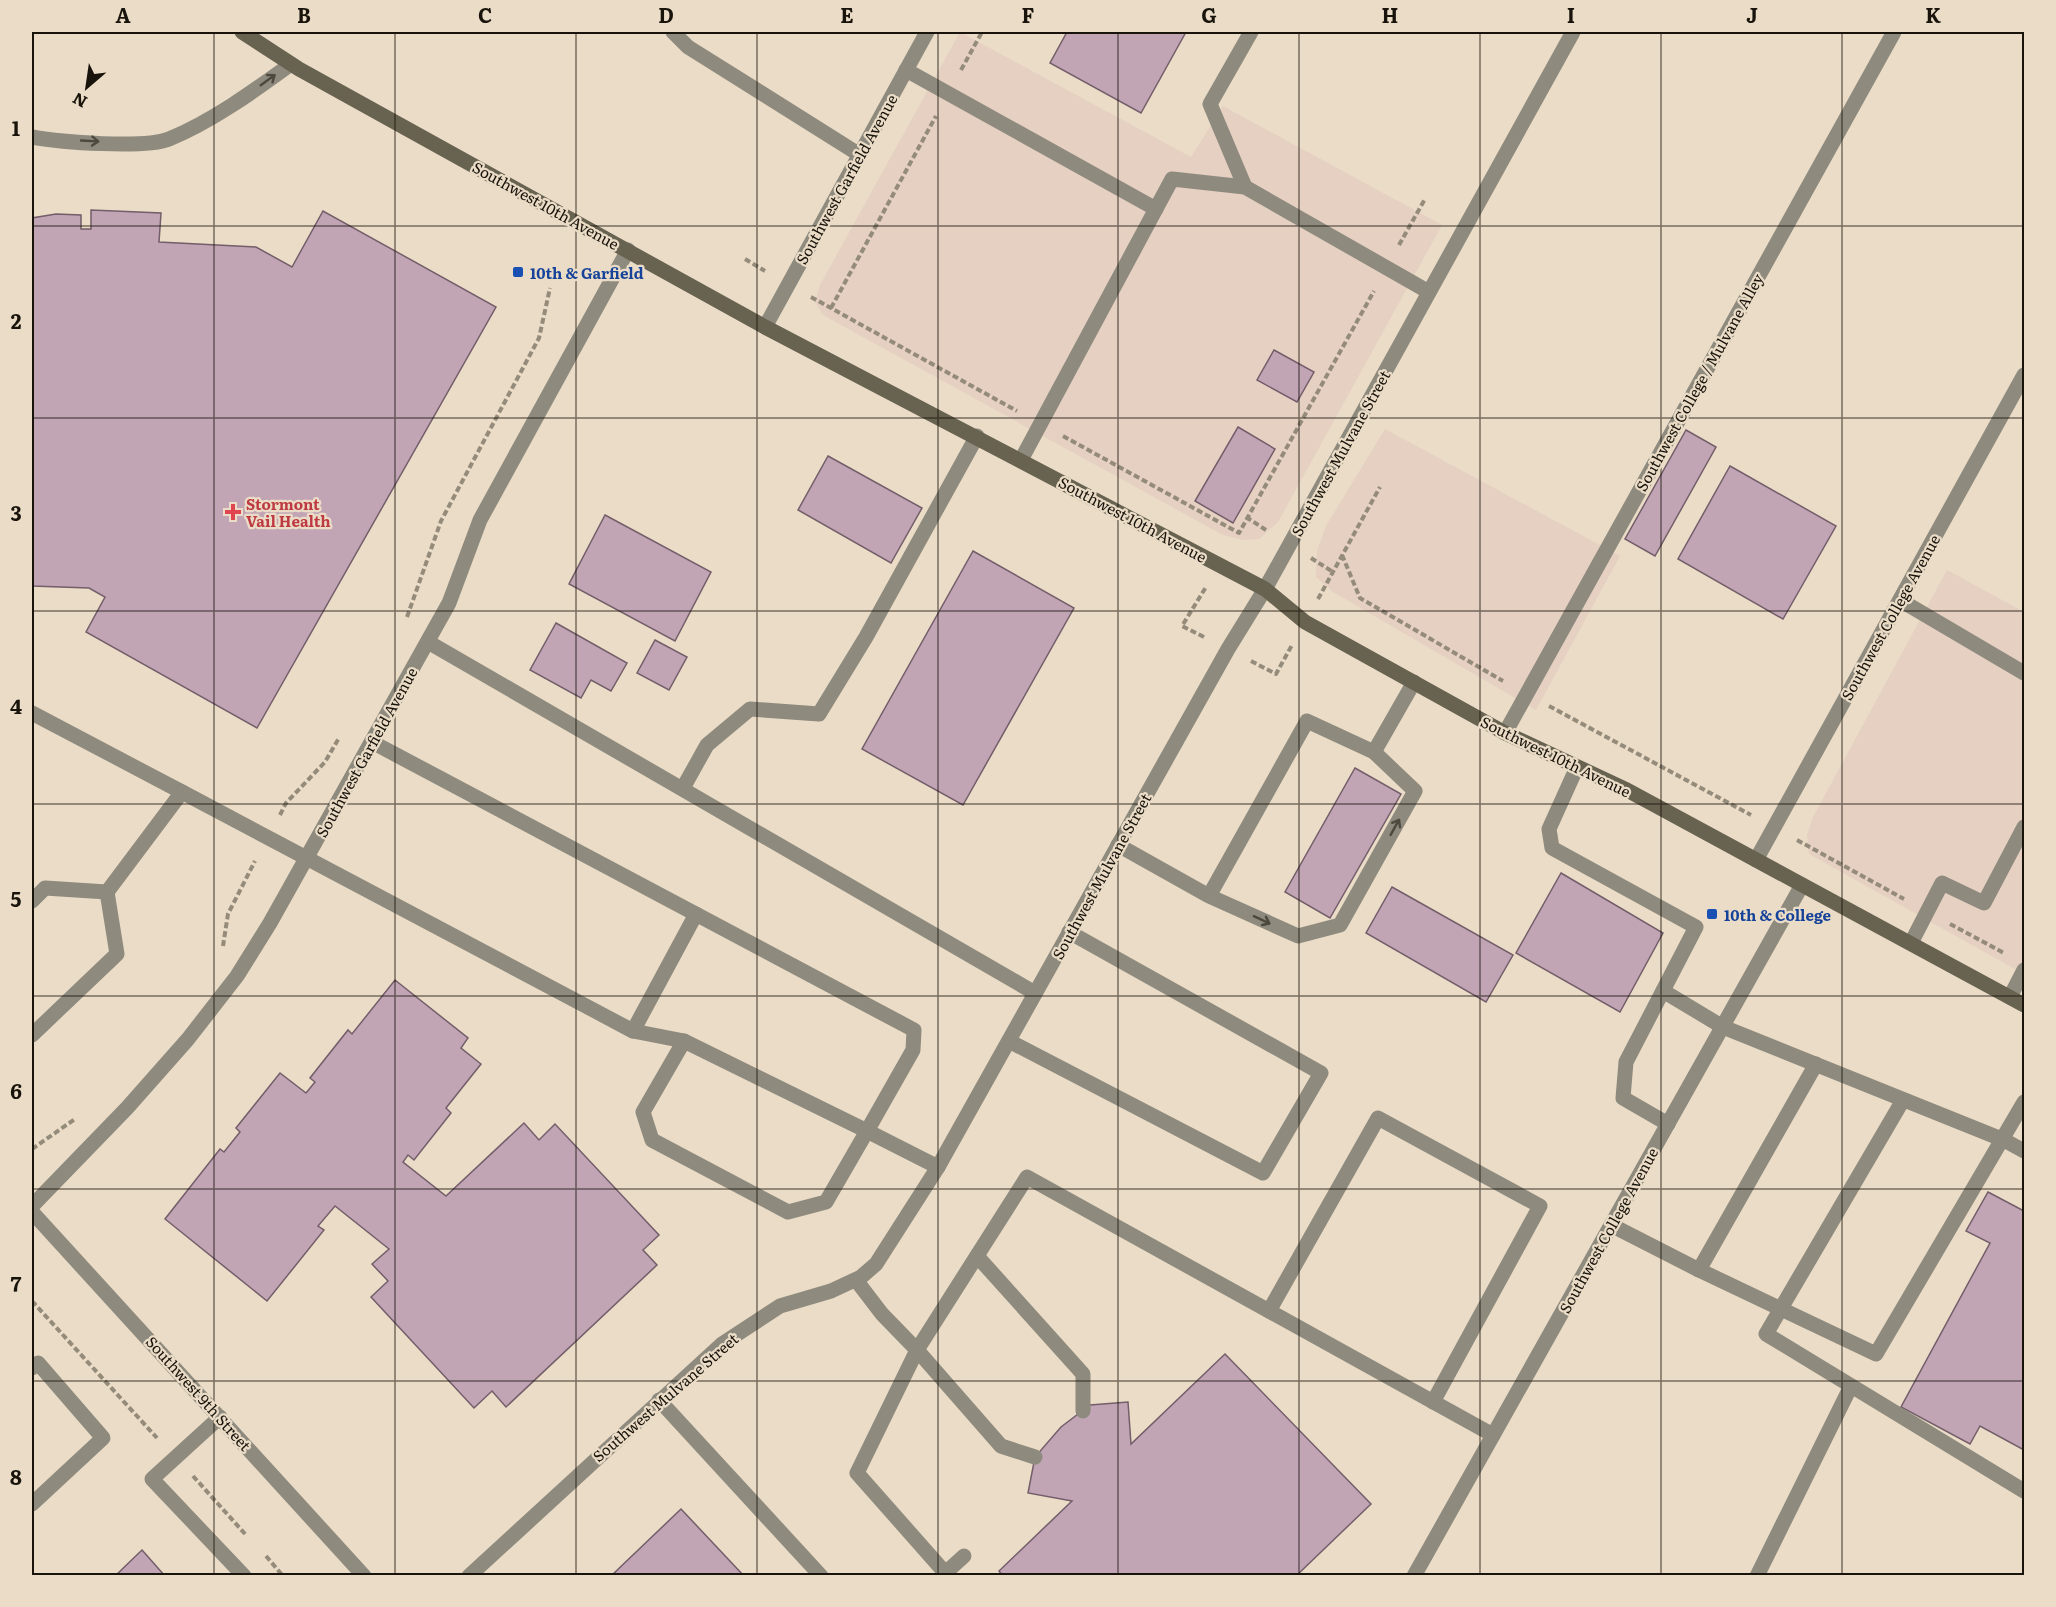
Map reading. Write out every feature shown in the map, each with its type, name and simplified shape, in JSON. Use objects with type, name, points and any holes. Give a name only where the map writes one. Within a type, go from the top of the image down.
[{"type":"main road","name":"Southwest 10th Avenue","points":[[242,32],[291,64],[765,327],[927,413],[977,436],[1265,589],[1305,622],[1505,733],[1627,790],[2025,1005]]},
{"type":"street","points":[[673,32],[688,47],[860,155]]},
{"type":"street","name":"Southwest Garfield Avenue","points":[[765,327],[927,32]]},
{"type":"street","points":[[1245,187],[1210,104],[1251,32]]},
{"type":"street","name":"Southwest Mulvane Street","points":[[469,1575],[722,1344],[780,1306],[831,1291],[856,1280],[876,1264],[938,1167],[1118,845],[1265,589],[1573,32]]},
{"type":"street","name":"Southwest College / Mulvane Alley","points":[[1505,733],[1525,693],[1894,32]]},
{"type":"street","points":[[32,137],[134,144],[168,140],[252,92],[291,64]]},
{"type":"street","points":[[906,70],[1156,209]]},
{"type":"street","points":[[1021,460],[1172,179],[1245,187],[1429,292]]},
{"type":"street","name":"Southwest Garfield Avenue","points":[[32,1206],[127,1108],[188,1039],[237,976],[428,642],[449,603],[480,519],[628,250]]},
{"type":"street","name":"Southwest College Avenue","points":[[1756,860],[2025,375]]},
{"type":"street","points":[[683,788],[707,746],[750,709],[819,714],[866,637],[977,436]]},
{"type":"street","points":[[1900,600],[2025,674]]},
{"type":"street","points":[[428,642],[1035,993]]},
{"type":"street","points":[[1374,752],[1414,682]]},
{"type":"street","points":[[32,713],[633,1031],[684,1041],[938,1167]]},
{"type":"street","points":[[1118,845],[1209,896],[1298,936],[1340,925],[1415,791],[1374,752],[1307,721],[1209,896]]},
{"type":"street","points":[[372,742],[915,1030],[913,1050],[826,1202],[788,1212],[652,1140],[643,1112],[684,1041]]},
{"type":"street","points":[[1577,767],[1549,829],[1552,848],[1696,927],[1626,1062],[1623,1098],[1668,1124]]},
{"type":"street","points":[[32,1035],[117,954],[107,892],[182,792]]},
{"type":"street","points":[[1911,943],[1942,883],[1984,903],[2025,827]]},
{"type":"street","name":"Southwest College Avenue","points":[[1413,1575],[1802,885]]},
{"type":"street","points":[[32,901],[45,888],[107,892]]},
{"type":"street","points":[[633,1031],[696,914]]},
{"type":"street","points":[[1009,1041],[1263,1173],[1321,1073],[1070,932]]},
{"type":"street","points":[[2010,997],[2025,970]]},
{"type":"street","points":[[1663,991],[1723,1027],[2004,1140],[2025,1151]]},
{"type":"street","points":[[1699,1270],[1816,1064]]},
{"type":"street","points":[[1903,1100],[1766,1334],[1850,1388],[2025,1491]]},
{"type":"street","points":[[1611,1225],[1699,1270],[1876,1354],[2025,1101]]},
{"type":"street","points":[[1269,1311],[1378,1118],[1540,1206],[1432,1402]]},
{"type":"street","points":[[964,1556],[945,1575],[857,1473],[917,1350],[1028,1177],[1493,1435]]},
{"type":"street","name":"Southwest 9th Street","points":[[32,1212],[364,1575]]},
{"type":"street","points":[[977,1256],[1083,1374],[1083,1411]]},
{"type":"street","points":[[856,1280],[882,1314],[917,1350],[1001,1446],[1035,1458]]},
{"type":"street","points":[[32,1368],[38,1362],[103,1438],[32,1504]]},
{"type":"street","points":[[1757,1575],[1850,1388]]},
{"type":"street","points":[[659,1400],[821,1575]]},
{"type":"street","points":[[220,1417],[152,1479],[244,1575]]},
{"type":"path","points":[[831,308],[982,32]]},
{"type":"path","points":[[745,260],[1239,533],[1425,199]]},
{"type":"path","points":[[405,623],[441,521],[539,339],[550,288]]},
{"type":"path","points":[[1333,572],[1380,487]]},
{"type":"path","points":[[1342,555],[1360,598],[1525,693],[2005,954]]},
{"type":"path","points":[[218,954],[223,945],[228,914],[286,803],[326,762],[343,732]]},
{"type":"path","points":[[32,1149],[85,1113]]},
{"type":"shaded area","points":[[960,32],[1191,157],[1223,106],[1442,225],[1278,522],[1259,539],[1244,540],[1223,535],[823,315],[815,302],[820,285]]},
{"type":"shaded area","points":[[1385,429],[1620,556],[1536,710],[1333,592],[1316,577],[1317,551],[1326,526]]},
{"type":"shaded area","points":[[1947,570],[2024,612],[2024,974],[1809,854],[1807,835],[1813,817]]},
{"type":"building","points":[[1067,32],[1186,32],[1141,113],[1050,63]]},
{"type":"building","points":[[91,210],[161,213],[159,242],[256,247],[292,267],[323,211],[496,307],[257,728],[86,632],[105,597],[89,588],[32,586],[32,218],[56,214],[81,215],[81,229],[91,229]]},
{"type":"building","points":[[1274,350],[1314,372],[1297,402],[1257,380]]},
{"type":"building","points":[[1238,427],[1275,449],[1233,523],[1195,501]]},
{"type":"building","points":[[1686,430],[1716,447],[1655,556],[1625,539]]},
{"type":"building","points":[[828,456],[922,508],[891,563],[798,510]]},
{"type":"building","points":[[1730,466],[1836,526],[1783,619],[1678,559]]},
{"type":"building","points":[[605,515],[711,572],[675,641],[569,584]]},
{"type":"building","points":[[973,551],[1074,608],[963,805],[862,749]]},
{"type":"building","points":[[556,623],[627,663],[611,691],[591,680],[581,698],[530,670]]},
{"type":"building","points":[[655,640],[687,657],[669,690],[637,673]]},
{"type":"building","points":[[1355,768],[1401,794],[1330,918],[1285,892]]},
{"type":"building","points":[[1561,873],[1663,933],[1620,1012],[1516,953]]},
{"type":"building","points":[[1392,887],[1513,955],[1486,1002],[1366,933]]},
{"type":"building","points":[[395,980],[468,1038],[461,1048],[481,1064],[446,1108],[451,1113],[414,1160],[408,1155],[403,1162],[446,1196],[524,1123],[539,1140],[555,1124],[659,1235],[643,1250],[657,1265],[506,1407],[492,1391],[474,1408],[371,1297],[388,1281],[372,1264],[389,1249],[335,1206],[318,1226],[324,1230],[267,1301],[165,1219],[220,1149],[224,1152],[240,1132],[236,1128],[280,1073],[306,1093],[315,1082],[310,1078],[348,1030],[352,1034]]},
{"type":"building","points":[[1988,1192],[2024,1211],[2024,1450],[1980,1426],[1970,1444],[1901,1407],[1990,1243],[1966,1231]]},
{"type":"building","points":[[1225,1354],[1371,1504],[1296,1576],[1003,1576],[999,1571],[1072,1501],[1028,1493],[1035,1457],[1061,1427],[1090,1405],[1128,1402],[1131,1444]]},
{"type":"building","points":[[681,1509],[744,1576],[611,1576]]},
{"type":"building","points":[[142,1550],[165,1576],[115,1576]]},
{"type":"place","name":"10th & Garfield","points":[[518,272]]},
{"type":"place","name":"Stormont Vail Health","points":[[233,512]]},
{"type":"place","name":"10th & College","points":[[1712,914]]}]
